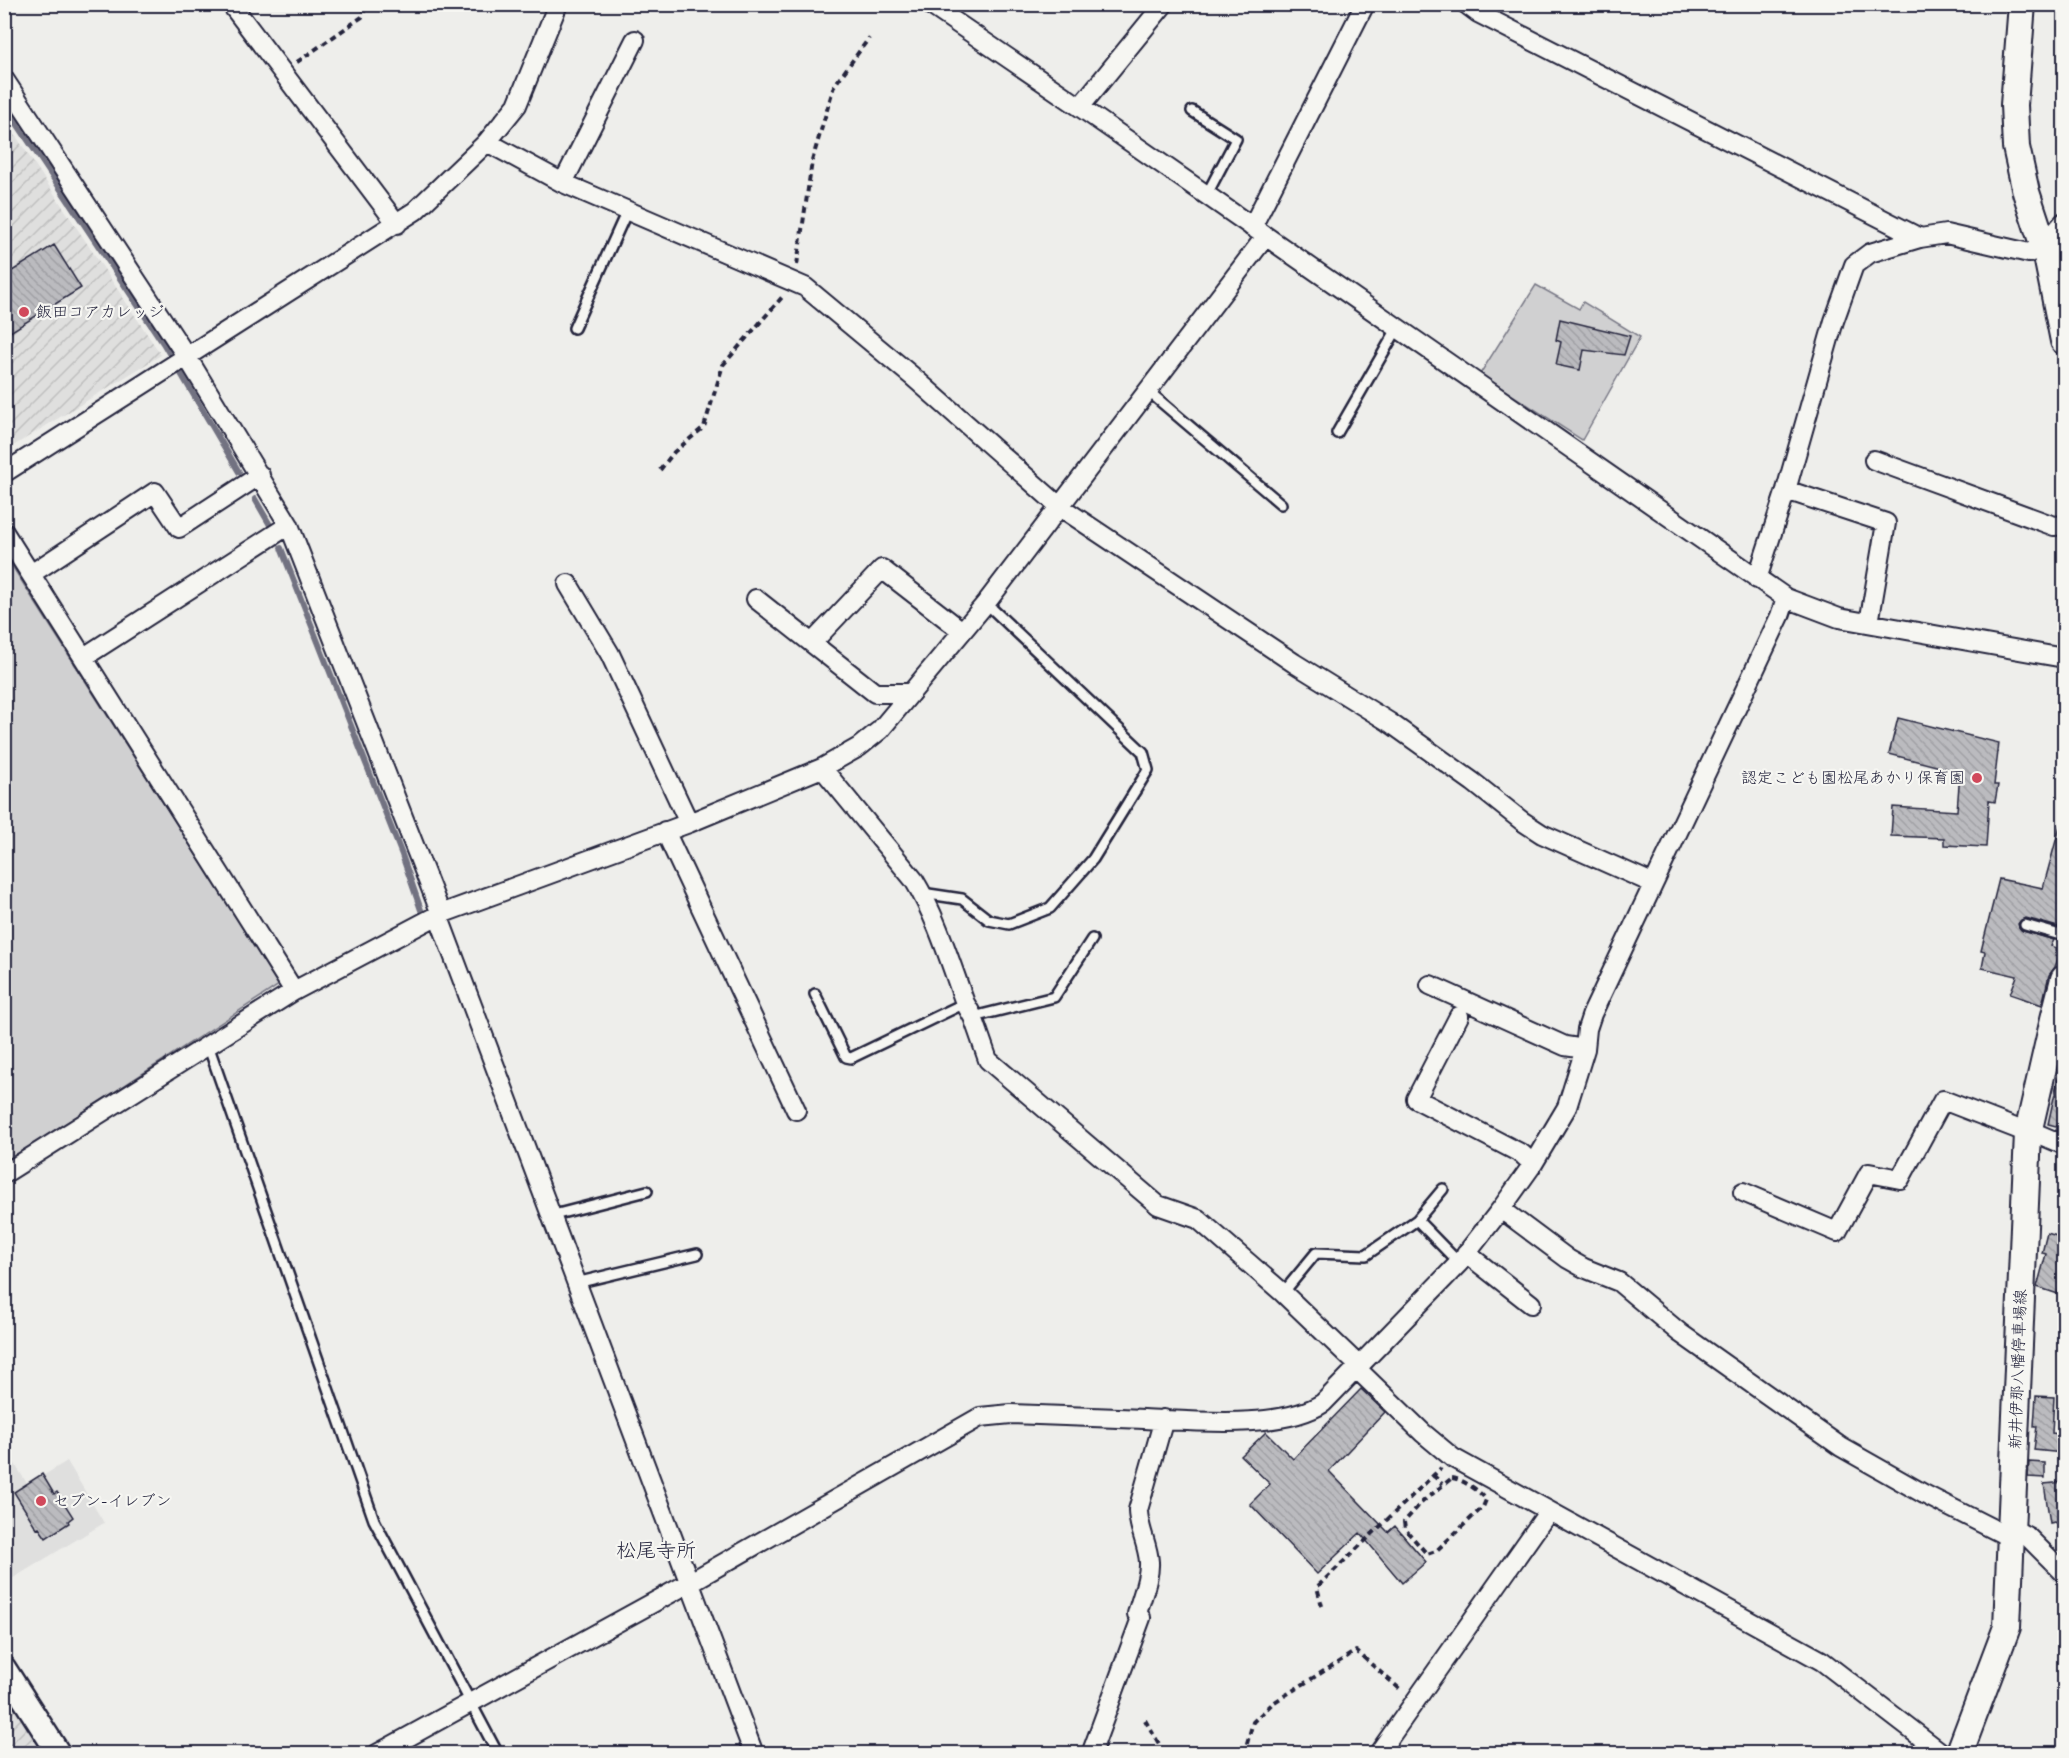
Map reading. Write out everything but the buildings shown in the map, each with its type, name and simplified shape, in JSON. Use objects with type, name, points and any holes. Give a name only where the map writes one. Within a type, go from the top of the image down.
[{"type":"main road","points":[[2022,4],[2014,105],[2016,147],[2026,192],[2044,245],[2064,341]]},
{"type":"main road","name":"新井伊那八幡停車場線","points":[[1959,1754],[2007,1627],[2029,1131],[2064,980]]},
{"type":"street","points":[[231,4],[397,224]]},
{"type":"street","points":[[4,473],[415,211],[487,142],[517,105],[558,4]]},
{"type":"street","points":[[929,4],[1786,598],[1839,618],[2064,658]]},
{"type":"street","points":[[1080,107],[1164,4]]},
{"type":"street","points":[[4,1174],[294,991],[440,914],[689,823],[822,768],[859,747],[880,730],[986,603],[1147,390],[1259,232],[1365,4]]},
{"type":"street","points":[[1466,4],[1478,13],[1920,238]]},
{"type":"street","points":[[563,183],[635,40]]},
{"type":"street","points":[[4,79],[179,362],[260,475],[289,525],[440,914],[550,1216],[754,1754]]},
{"type":"street","points":[[487,142],[563,183],[805,287],[912,376],[1059,506],[1284,657],[1389,722],[1473,782],[1521,821],[1542,834],[1652,884]]},
{"type":"street","points":[[1757,579],[1786,490],[1834,321],[1854,265],[1870,253],[1920,238],[1946,234],[2029,253],[2044,245],[2064,222]]},
{"type":"street","points":[[1874,460],[2054,526],[2064,525]]},
{"type":"street","points":[[31,574],[155,492],[179,528],[260,475]]},
{"type":"street","points":[[1786,490],[1886,523],[1869,623]]},
{"type":"street","points":[[84,657],[289,525]]},
{"type":"street","points":[[4,532],[294,991]]},
{"type":"street","points":[[812,643],[882,569],[962,632]]},
{"type":"street","points":[[568,584],[610,654],[689,823]]},
{"type":"street","points":[[377,1754],[689,1583],[980,1417],[1011,1414],[1241,1422],[1300,1414],[1323,1403],[1462,1258],[1533,1164],[1568,1107],[1585,1049],[1587,1029],[1592,1014],[1780,616],[1786,598]]},
{"type":"street","points":[[756,600],[875,693],[912,693]]},
{"type":"street","points":[[822,768],[914,880],[922,894],[988,1060],[1158,1205],[1198,1219],[1283,1293],[1423,1433],[1453,1458],[1822,1661],[1943,1754]]},
{"type":"street","points":[[665,831],[796,1110]]},
{"type":"street","points":[[1430,985],[1565,1046],[1585,1049]]},
{"type":"street","points":[[1459,1016],[1416,1099],[1522,1154],[1533,1164]]},
{"type":"street","points":[[1743,1192],[1838,1232],[1869,1173],[1900,1179],[1943,1100],[2064,1145]]},
{"type":"street","points":[[1501,1209],[1568,1259],[1619,1282],[1680,1333],[1842,1447],[1924,1494],[2011,1533],[2028,1537],[2064,1570]]},
{"type":"street","points":[[1462,1258],[1531,1304]]},
{"type":"street","points":[[1091,1754],[1141,1618],[1137,1614],[1148,1574],[1149,1561],[1138,1510],[1164,1419]]},
{"type":"street","points":[[1378,1754],[1548,1511]]},
{"type":"street","points":[[4,1668],[59,1754]]},
{"type":"lane","points":[[1192,111],[1236,139],[1206,196]]},
{"type":"lane","points":[[574,328],[627,211]]},
{"type":"lane","points":[[1337,433],[1397,329]]},
{"type":"lane","points":[[1147,390],[1281,504]]},
{"type":"lane","points":[[922,894],[962,899],[989,920],[1009,924],[1050,908],[1094,859],[1148,770],[1143,752],[986,603]]},
{"type":"lane","points":[[2025,925],[2064,936]]},
{"type":"lane","points":[[815,994],[846,1057],[850,1058],[969,1010],[1054,998],[1092,939]]},
{"type":"lane","points":[[208,1045],[374,1520],[498,1754]]},
{"type":"lane","points":[[1283,1293],[1316,1253],[1366,1255],[1417,1220],[1443,1189]]},
{"type":"lane","points":[[550,1216],[647,1191]]},
{"type":"lane","points":[[1417,1220],[1462,1258]]},
{"type":"lane","points":[[576,1283],[697,1254]]},
{"type":"path","points":[[283,72],[362,17],[367,4]]},
{"type":"path","points":[[660,470],[674,452],[704,427],[723,365],[794,283],[812,161],[834,86],[869,38]]},
{"type":"path","points":[[1322,1606],[1317,1587],[1453,1458]]},
{"type":"path","points":[[1433,1475],[1442,1484]]},
{"type":"path","points":[[1452,1478],[1457,1478],[1482,1494],[1486,1500],[1483,1506],[1436,1551],[1427,1554],[1405,1529],[1404,1522],[1442,1484],[1452,1478]]},
{"type":"path","points":[[1244,1754],[1253,1722],[1274,1703],[1356,1651],[1415,1702]]},
{"type":"path","points":[[1145,1720],[1165,1754]]},
{"type":"shaded area","points":[[4,118],[161,355],[5,451],[4,451]]},
{"type":"shaded area","points":[[1536,285],[1579,309],[1583,302],[1640,337],[1582,440],[1480,374]]},
{"type":"shaded area","points":[[5,555],[279,985],[5,1163]]},
{"type":"shaded area","points":[[4,1447],[28,1485],[67,1461],[104,1523],[5,1583]]},
{"type":"shaded area","points":[[5,1686],[47,1753],[5,1753]]},
{"type":"waterway","points":[[4,104],[163,343],[239,472]]},
{"type":"waterway","points":[[255,499],[270,525]]},
{"type":"waterway","points":[[281,548],[402,855],[421,910]]},
{"type":"place","name":"飯田コアカレッジ","points":[[24,312]]},
{"type":"place","name":"認定こども園松尾あかり保育園","points":[[1977,778]]},
{"type":"place","name":"セブン-イレブン","points":[[41,1501]]},
{"type":"district","name":"松尾寺所","points":[[656,1550]]}]
